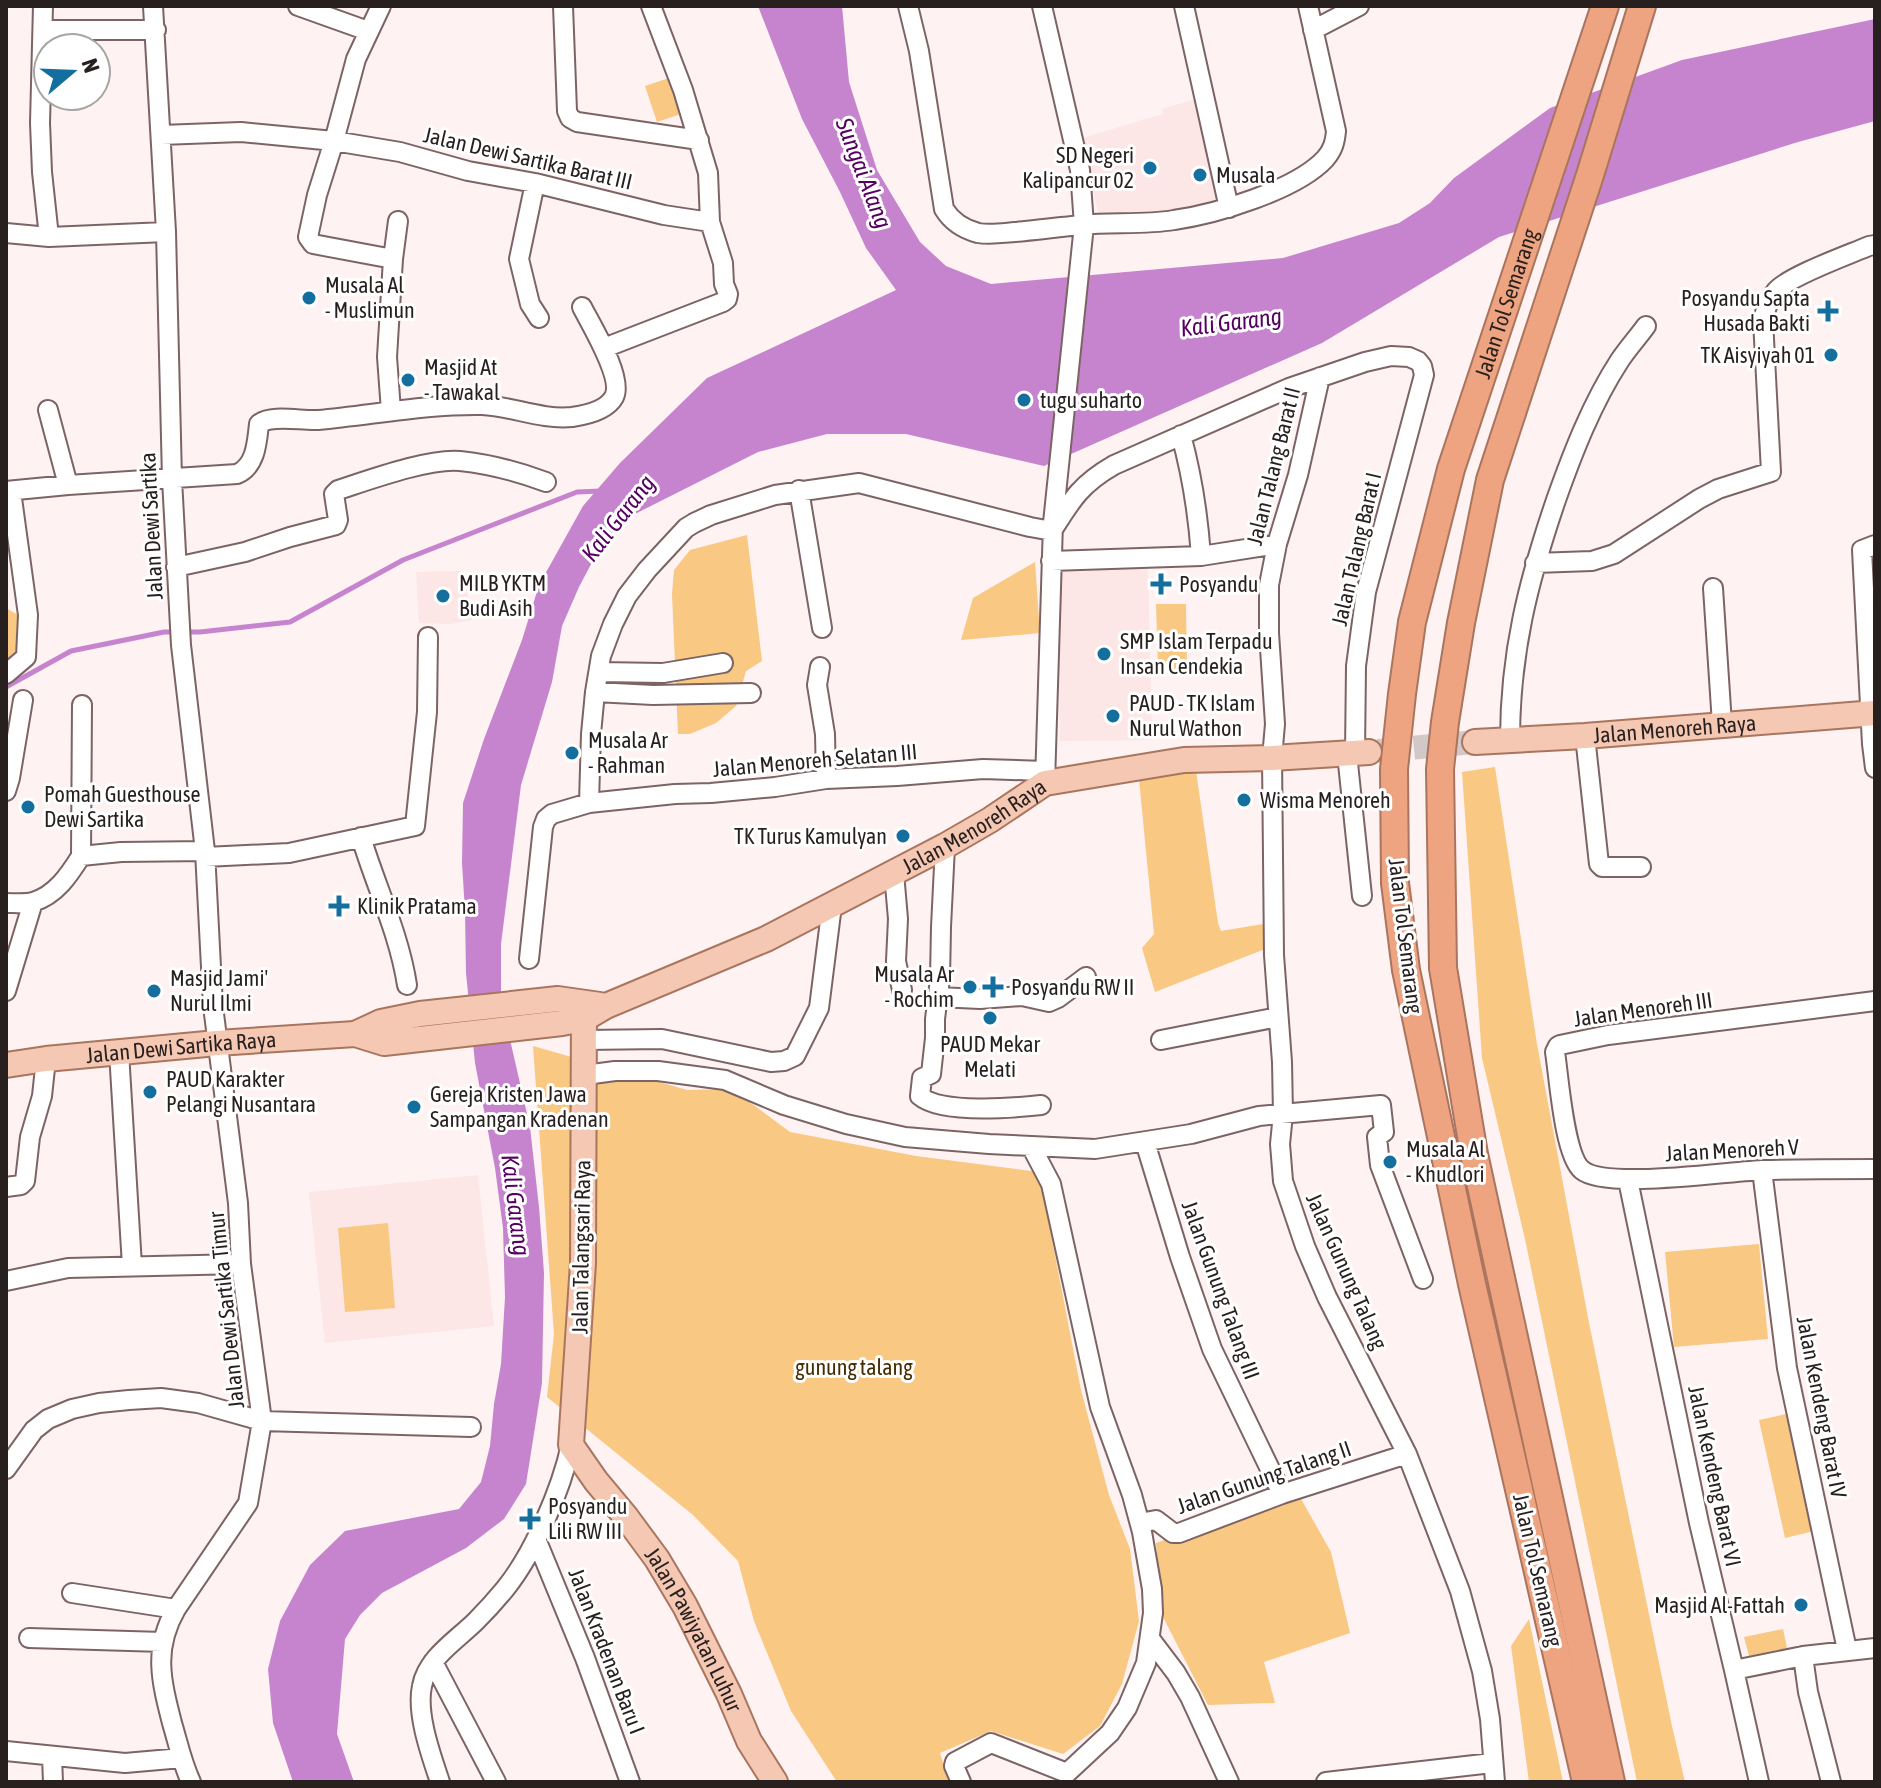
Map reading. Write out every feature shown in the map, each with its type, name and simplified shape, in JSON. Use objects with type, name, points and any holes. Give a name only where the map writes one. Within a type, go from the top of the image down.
[{"type":"highway","name":"Jalan Tol Semarang","points":[[1586,1782],[1472,1284],[1406,970],[1395,883],[1394,769],[1412,622],[1451,469],[1605,6]]},
{"type":"highway","name":"Jalan Tol Semarang","points":[[1611,1782],[1474,1154],[1443,968],[1440,769],[1461,623],[1490,480],[1642,6]]},
{"type":"main road","name":"Jalan Menoreh Raya","points":[[1475,742],[1873,713]]},
{"type":"main road","name":"Jalan Menoreh Raya","points":[[420,1014],[558,999],[584,1018],[766,939],[894,873],[990,820],[1045,777],[1184,760],[1357,753]]},
{"type":"main road","name":"Jalan Dewi Sartika Raya","points":[[355,1034],[381,1022],[420,1014]]},
{"type":"main road","name":"Jalan Dewi Sartika Raya","points":[[6,1065],[217,1043],[355,1034],[384,1043],[422,1040],[584,1018]]},
{"type":"main road","name":"Jalan Talangsari Raya","points":[[571,1445],[583,1263],[584,1018]]},
{"type":"main road","name":"Jalan Pawiyatan Luhur","points":[[571,1445],[657,1559],[698,1631],[749,1741],[775,1782]]},
{"type":"street","points":[[43,6],[40,123],[49,237]]},
{"type":"street","name":"Jalan Dewi Sartika","points":[[153,6],[166,232],[176,567],[181,645],[205,854],[217,1043]]},
{"type":"street","points":[[298,6],[368,31]]},
{"type":"street","points":[[381,6],[356,59],[308,234],[313,244],[393,259]]},
{"type":"street","points":[[563,6],[567,111],[570,118],[577,122],[699,140]]},
{"type":"street","points":[[604,348],[727,299],[723,263],[710,222],[708,173],[683,90],[651,6]]},
{"type":"street","points":[[908,6],[919,51],[944,209],[958,225],[994,234],[1171,221],[1229,208],[1312,170],[1327,157],[1334,145],[1336,131],[1308,6]]},
{"type":"street","points":[[1042,6],[1080,170],[1084,229],[1052,531],[1045,777]]},
{"type":"street","points":[[1184,6],[1229,208]]},
{"type":"street","points":[[1313,30],[1359,6]]},
{"type":"street","points":[[44,30],[156,30]]},
{"type":"street","name":"Jalan Dewi Sartika Barat III","points":[[161,135],[241,132],[334,141],[400,152],[468,171],[535,183],[664,215],[710,222]]},
{"type":"street","points":[[535,183],[519,259],[530,304],[539,318]]},
{"type":"street","points":[[391,411],[387,357],[398,221]]},
{"type":"street","points":[[6,233],[49,237],[166,232]]},
{"type":"street","points":[[1535,563],[1592,561],[1614,554],[1718,489],[1771,472],[1763,320],[1768,302],[1778,288],[1792,279],[1875,245]]},
{"type":"street","points":[[6,674],[26,657],[28,615],[8,491],[243,472],[256,448],[259,424],[266,419],[315,420],[446,405],[490,406],[540,417],[585,414],[606,407],[616,392],[604,348],[582,307]]},
{"type":"street","points":[[1510,740],[1518,633],[1535,563],[1571,457],[1620,360],[1646,326]]},
{"type":"street","name":"Jalan Talang Barat I","points":[[1320,377],[1391,356],[1418,361],[1424,375],[1366,592],[1356,666],[1362,896]]},
{"type":"street","points":[[1052,531],[1074,496],[1094,476],[1181,435],[1320,377]]},
{"type":"street","name":"Jalan Talang Barat II","points":[[1272,758],[1275,724],[1269,585],[1320,377]]},
{"type":"street","points":[[48,410],[68,485]]},
{"type":"street","points":[[1181,435],[1198,510],[1201,556]]},
{"type":"street","points":[[176,567],[245,552],[336,525],[334,494],[338,490],[424,465],[458,461],[522,473],[546,482]]},
{"type":"street","points":[[589,803],[591,734],[601,656],[627,596],[686,528],[711,515],[775,495],[859,483],[1052,531]]},
{"type":"street","points":[[799,490],[822,628]]},
{"type":"street","points":[[1051,561],[1201,556],[1277,544]]},
{"type":"street","points":[[1875,545],[1862,550],[1875,768]]},
{"type":"street","points":[[1713,588],[1722,724]]},
{"type":"street","points":[[81,856],[121,852],[289,853],[412,827],[417,823],[427,712],[428,637]]},
{"type":"street","points":[[599,672],[663,673],[723,663]]},
{"type":"street","points":[[820,667],[817,685],[825,734],[826,779]]},
{"type":"street","points":[[595,692],[653,695],[751,693]]},
{"type":"street","points":[[6,791],[23,700]]},
{"type":"street","points":[[6,903],[33,902],[54,892],[81,856],[82,705]]},
{"type":"street","points":[[1585,736],[1599,864],[1602,867],[1641,867]]},
{"type":"street","name":"Jalan Gunung Talang","points":[[1272,758],[1274,955],[1282,1062],[1280,1144],[1283,1181],[1300,1233],[1327,1297],[1407,1454],[1460,1591],[1482,1671],[1494,1773]]},
{"type":"street","name":"Jalan Menoreh Selatan III","points":[[529,959],[543,827],[552,814],[589,803],[775,787],[826,779],[983,769],[1045,777]]},
{"type":"street","points":[[361,837],[397,939],[407,985]]},
{"type":"street","points":[[945,846],[940,979],[931,1074],[921,1080],[921,1099],[934,1104],[981,1109],[1041,1105]]},
{"type":"street","points":[[894,873],[898,919],[896,961],[902,990]]},
{"type":"street","points":[[6,991],[33,902]]},
{"type":"street","points":[[584,1018],[662,1039],[771,1062],[795,1056],[819,1008],[832,905]]},
{"type":"street","points":[[938,997],[980,999],[1022,996],[1049,1002],[1086,977]]},
{"type":"street","name":"Jalan Menoreh III","points":[[1592,1175],[1578,1165],[1569,1145],[1555,1052],[1558,1046],[1608,1035],[1875,1001]]},
{"type":"street","points":[[1161,1040],[1278,1017]]},
{"type":"street","name":"Jalan Dewi Sartika Timur","points":[[191,1782],[162,1681],[163,1642],[167,1625],[176,1609],[248,1503],[262,1421],[217,1043]]},
{"type":"street","points":[[119,1052],[132,1266]]},
{"type":"street","points":[[6,1187],[21,1185],[25,1181],[30,1137],[42,1096],[46,1059]]},
{"type":"street","points":[[585,1075],[658,1071],[725,1080],[784,1105],[846,1124],[905,1137],[1095,1149],[1191,1134],[1259,1116],[1381,1105],[1384,1132],[1377,1137],[1380,1165],[1423,1279]]},
{"type":"street","name":"Jalan Gunung Talang III","points":[[1145,1142],[1212,1349],[1282,1494]]},
{"type":"street","points":[[961,1782],[955,1762],[991,1743],[1068,1778],[1110,1733],[1127,1708],[1146,1663],[1151,1640],[1152,1589],[1140,1523],[1100,1407],[1051,1184],[1031,1146]]},
{"type":"street","name":"Jalan Menoreh V","points":[[1592,1175],[1628,1180],[1762,1170],[1875,1169]]},
{"type":"street","name":"Jalan Kendeng Barat IV","points":[[1762,1170],[1787,1368],[1847,1650]]},
{"type":"street","name":"Jalan Kendeng Barat VI","points":[[1628,1180],[1699,1523],[1759,1782]]},
{"type":"street","points":[[6,1281],[68,1268],[241,1264]]},
{"type":"street","points":[[6,1469],[34,1430],[48,1419],[99,1403],[161,1398],[198,1403],[262,1421],[471,1427]]},
{"type":"street","points":[[440,1782],[420,1702],[422,1683],[433,1662],[478,1620],[507,1587],[536,1539],[565,1474],[571,1445]]},
{"type":"street","name":"Jalan Gunung Talang II","points":[[1140,1523],[1156,1520],[1173,1533],[1179,1533],[1282,1494],[1407,1454]]},
{"type":"street","name":"Jalan Kradenan Baru I","points":[[536,1539],[585,1658],[630,1782]]},
{"type":"street","points":[[72,1593],[176,1609]]},
{"type":"street","points":[[29,1638],[163,1642]]},
{"type":"street","points":[[1151,1640],[1190,1697],[1229,1782]]},
{"type":"street","points":[[1734,1670],[1803,1656],[1875,1648]]},
{"type":"street","points":[[1803,1656],[1808,1692],[1831,1782]]},
{"type":"street","points":[[433,1662],[496,1782]]},
{"type":"street","points":[[6,1751],[125,1763],[182,1758]]},
{"type":"street","points":[[52,1757],[53,1782]]},
{"type":"street","points":[[1326,1782],[1494,1773]]},
{"type":"shaded area","name":"SD Negeri Kalipancur 02","points":[[1196,99],[1221,196],[1216,208],[1100,218],[1079,139],[1163,114],[1162,109]]},
{"type":"shaded area","name":"SMP Islam Terpadu Insan Cendekia","points":[[1057,565],[1148,568],[1152,740],[1060,741]]},
{"type":"shaded area","name":"MILB YKTM Budi Asih","points":[[463,571],[473,620],[451,624],[419,623],[416,572]]},
{"type":"shaded area","points":[[478,1175],[494,1326],[325,1343],[309,1192]]},
{"type":"green space","points":[[672,77],[684,113],[657,122],[645,86]]},
{"type":"green space","points":[[747,535],[762,661],[746,671],[736,706],[716,723],[690,734],[678,734],[672,594],[674,570],[690,550]]},
{"type":"green space","points":[[1035,562],[1040,633],[961,640],[973,598]]},
{"type":"green space","points":[[1156,604],[1186,604],[1187,669],[1158,669]]},
{"type":"green space","points":[[6,608],[18,615],[16,659],[6,665]]},
{"type":"green space","points":[[1495,767],[1537,1044],[1589,1323],[1685,1782],[1637,1782],[1525,1239],[1482,1058],[1462,772]]},
{"type":"green space","points":[[1196,771],[1221,931],[1263,924],[1265,949],[1155,992],[1142,948],[1154,934],[1139,779]]},
{"type":"green space","name":"gunung talang","points":[[533,1046],[687,1090],[732,1089],[790,1132],[916,1156],[1039,1172],[1081,1390],[1109,1495],[1130,1549],[1139,1621],[1122,1684],[1100,1726],[1063,1754],[991,1731],[940,1753],[949,1782],[837,1782],[791,1711],[754,1621],[738,1561],[693,1515],[547,1397],[554,1334]]},
{"type":"green space","points":[[388,1223],[395,1308],[345,1312],[338,1228]]},
{"type":"green space","points":[[1759,1244],[1768,1339],[1674,1347],[1665,1252]]},
{"type":"green space","points":[[1791,1413],[1818,1530],[1785,1538],[1759,1420]]},
{"type":"green space","points":[[1295,1493],[1331,1552],[1350,1633],[1264,1662],[1275,1703],[1208,1705],[1161,1613],[1156,1543]]},
{"type":"green space","points":[[1529,1619],[1563,1782],[1529,1782],[1511,1646]]},
{"type":"green space","points":[[1783,1629],[1787,1648],[1749,1656],[1744,1637]]},
{"type":"water","points":[[758,6],[842,6],[849,82],[877,170],[920,242],[946,266],[991,284],[1283,258],[1399,223],[1430,203],[1454,178],[1550,108],[1682,60],[1875,19],[1875,121],[1798,142],[1499,237],[1322,343],[1044,466],[906,434],[827,434],[758,452],[627,518],[599,549],[562,626],[552,682],[521,785],[501,944],[501,1000],[530,1127],[544,1273],[542,1383],[526,1484],[504,1519],[466,1548],[382,1593],[360,1615],[345,1639],[337,1734],[354,1782],[293,1782],[273,1723],[268,1669],[280,1621],[310,1565],[345,1531],[459,1509],[481,1482],[490,1446],[501,1364],[505,1297],[503,1228],[475,1063],[466,973],[463,803],[539,585],[583,506],[620,463],[707,378],[896,290],[866,248],[802,119]]},
{"type":"waterway","points":[[6,687],[71,651],[164,632],[200,632],[290,622],[403,560],[577,492],[601,491]]},
{"type":"tunnel","points":[[1378,751],[1475,742]]},
{"type":"place","name":"SD Negeri Kalipancur 02","points":[[1150,168]]},
{"type":"place","name":"Musala","points":[[1200,175]]},
{"type":"place","name":"Musala Al - Muslimun","points":[[309,298]]},
{"type":"place","name":"Posyandu Sapta Husada Bakti","points":[[1828,311]]},
{"type":"place","name":"TK Aisyiyah 01","points":[[1831,355]]},
{"type":"place","name":"Masjid At - Tawakal","points":[[408,380]]},
{"type":"place","name":"tugu suharto","points":[[1024,400]]},
{"type":"place","name":"Posyandu","points":[[1161,584]]},
{"type":"place","name":"MILB YKTM Budi Asih","points":[[443,596]]},
{"type":"place","name":"SMP Islam Terpadu Insan Cendekia","points":[[1104,654]]},
{"type":"place","name":"PAUD - TK Islam Nurul Wathon","points":[[1113,716]]},
{"type":"place","name":"Musala Ar - Rahman","points":[[572,753]]},
{"type":"place","name":"Wisma Menoreh","points":[[1244,800]]},
{"type":"place","name":"Pomah Guesthouse Dewi Sartika","points":[[28,807]]},
{"type":"place","name":"TK Turus Kamulyan","points":[[903,836]]},
{"type":"place","name":"Klinik Pratama","points":[[339,906]]},
{"type":"place","name":"Musala Ar - Rochim","points":[[970,987]]},
{"type":"place","name":"Posyandu RW II","points":[[993,987]]},
{"type":"place","name":"Masjid Jami' Nurul Ilmi","points":[[154,991]]},
{"type":"place","name":"PAUD Mekar Melati","points":[[990,1018]]},
{"type":"place","name":"PAUD Karakter Pelangi Nusantara","points":[[150,1092]]},
{"type":"place","name":"Gereja Kristen Jawa Sampangan Kradenan","points":[[414,1107]]},
{"type":"place","name":"Musala Al - Khudlori","points":[[1390,1162]]},
{"type":"place","name":"Posyandu Lili RW III","points":[[530,1519]]},
{"type":"place","name":"Masjid Al-Fattah","points":[[1801,1605]]},
{"type":"water label","name":"Sungai Alang","points":[[864,173]]},
{"type":"water label","name":"Kali Garang","points":[[1231,322]]},
{"type":"water label","name":"Kali Garang","points":[[618,518]]},
{"type":"water label","name":"Kali Garang","points":[[516,1205]]}]
